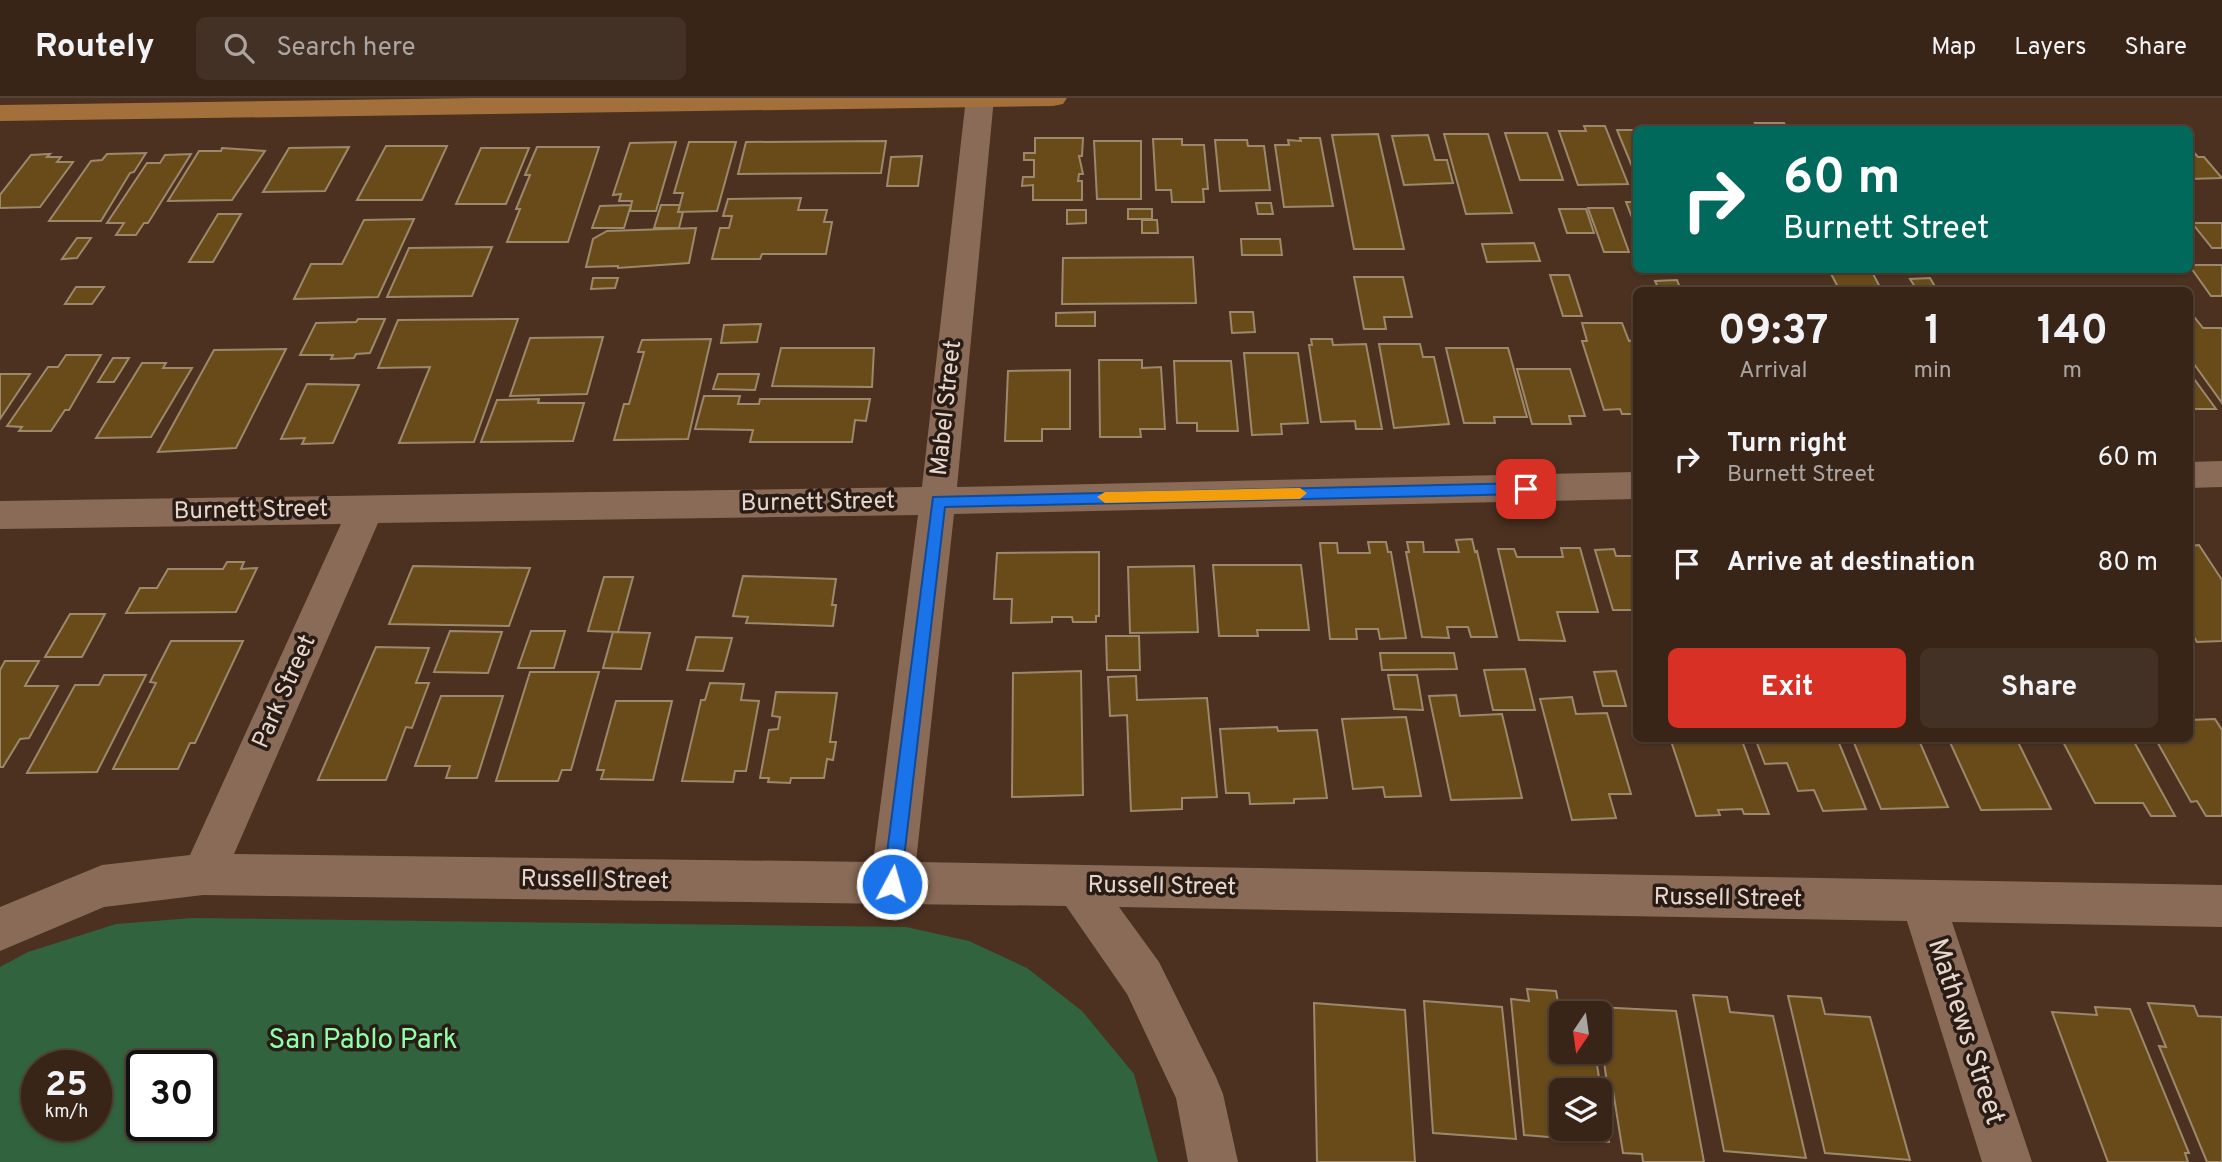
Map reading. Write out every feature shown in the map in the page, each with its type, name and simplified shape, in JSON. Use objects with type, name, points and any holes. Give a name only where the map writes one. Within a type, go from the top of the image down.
[{"type":"main road","points":[[0,113],[1053,98]]},
{"type":"street","name":"Mabel Street","points":[[892,884],[938,501],[980,99]]},
{"type":"street","points":[[2193,475],[2222,474]]},
{"type":"street","name":"Burnett Street","points":[[0,515],[938,501],[1633,486]]},
{"type":"street","name":"Park Street","points":[[203,874],[366,509]]},
{"type":"street","name":"Russell Street","points":[[0,929],[102,886],[203,874],[1077,885],[1923,903],[2222,906]]},
{"type":"street","points":[[1077,885],[1143,978],[1199,1094],[1213,1162]]},
{"type":"street","name":"Mathews Street","points":[[1923,903],[2007,1162]]},
{"type":"green space","name":"San Pablo Park","points":[[192,918],[906,927],[969,941],[1027,968],[1082,1011],[1134,1074],[1158,1162],[0,1162],[0,967],[28,952],[116,924]]},
{"type":"building","points":[[1755,123],[1784,123],[1786,126],[1757,126]]},
{"type":"building","points":[[1584,126],[1605,126],[1628,184],[1578,185],[1559,131],[1586,131]]},
{"type":"building","points":[[1617,130],[1633,130],[1633,169]]},
{"type":"building","points":[[1505,133],[1547,133],[1563,180],[1520,180]]},
{"type":"building","points":[[1378,134],[1404,249],[1354,249],[1332,135]]},
{"type":"building","points":[[1444,134],[1488,134],[1512,213],[1466,214]]},
{"type":"building","points":[[1428,135],[1435,160],[1447,160],[1453,183],[1404,185],[1392,136]]},
{"type":"building","points":[[1035,138],[1083,138],[1082,156],[1079,156],[1083,174],[1079,174],[1078,181],[1082,181],[1082,200],[1033,200],[1033,185],[1022,186],[1023,177],[1034,177],[1034,160],[1024,160],[1024,153],[1035,153]]},
{"type":"building","points":[[1300,138],[1320,138],[1333,206],[1284,207],[1275,145],[1289,145],[1288,140],[1301,141]]},
{"type":"building","points":[[1153,139],[1182,139],[1182,145],[1204,145],[1208,189],[1203,189],[1204,202],[1172,202],[1171,190],[1156,190]]},
{"type":"building","points":[[1215,140],[1247,140],[1248,146],[1264,146],[1270,190],[1220,191]]},
{"type":"building","points":[[886,141],[881,173],[738,174],[746,142]]},
{"type":"building","points":[[1094,141],[1141,141],[1141,199],[1097,199]]},
{"type":"building","points":[[676,142],[656,211],[630,211],[632,201],[619,201],[621,194],[613,195],[630,143]]},
{"type":"building","points":[[689,142],[736,142],[717,211],[678,212],[683,193],[674,193]]},
{"type":"building","points":[[386,146],[447,146],[422,200],[357,200]]},
{"type":"building","points":[[349,147],[325,191],[263,192],[289,148]]},
{"type":"building","points":[[537,147],[599,147],[568,242],[507,242],[520,209],[516,209],[530,175],[525,175]]},
{"type":"building","points":[[222,148],[265,151],[232,200],[168,201],[199,151],[221,151]]},
{"type":"building","points":[[481,148],[529,148],[506,204],[456,204]]},
{"type":"building","points":[[2193,151],[2198,157],[2204,157],[2222,178],[2193,179]]},
{"type":"building","points":[[146,153],[134,172],[130,173],[101,221],[49,221],[91,161],[102,160],[107,154]]},
{"type":"building","points":[[50,154],[47,157],[61,157],[57,162],[73,162],[40,207],[0,208],[0,195],[31,155]]},
{"type":"building","points":[[191,154],[148,223],[144,223],[136,235],[116,235],[124,223],[107,223],[147,163],[160,163],[165,155]]},
{"type":"building","points":[[922,156],[918,186],[887,186],[891,157]]},
{"type":"building","points":[[801,198],[798,210],[827,210],[824,222],[832,222],[826,254],[762,254],[760,259],[712,259],[720,228],[729,228],[732,216],[723,216],[728,199]]},
{"type":"building","points":[[1626,202],[1633,202],[1633,220]]},
{"type":"building","points":[[1256,203],[1271,203],[1273,214],[1258,214]]},
{"type":"building","points":[[631,205],[624,228],[592,228],[600,206]]},
{"type":"building","points":[[661,205],[680,205],[678,212],[683,212],[679,228],[654,228]]},
{"type":"building","points":[[1588,208],[1613,208],[1629,252],[1604,252]]},
{"type":"building","points":[[1128,209],[1152,209],[1152,219],[1128,219]]},
{"type":"building","points":[[1559,209],[1586,209],[1594,233],[1567,233]]},
{"type":"building","points":[[1067,210],[1086,210],[1086,223],[1067,224]]},
{"type":"building","points":[[218,214],[241,214],[213,262],[189,262]]},
{"type":"building","points":[[414,219],[378,297],[294,299],[311,264],[342,264],[364,220]]},
{"type":"building","points":[[1142,220],[1157,220],[1158,233],[1142,233]]},
{"type":"building","points":[[2193,223],[2222,223],[2222,248],[2212,248]]},
{"type":"building","points":[[696,228],[689,263],[618,268],[586,267],[593,239],[607,231]]},
{"type":"building","points":[[77,238],[91,238],[77,258],[62,259]]},
{"type":"building","points":[[1241,239],[1280,239],[1282,255],[1242,255]]},
{"type":"building","points":[[1534,243],[1540,261],[1487,262],[1482,244]]},
{"type":"building","points":[[492,247],[472,296],[387,297],[409,248]]},
{"type":"building","points":[[1193,257],[1196,303],[1062,304],[1063,258]]},
{"type":"building","points":[[2193,265],[2222,265],[2222,296],[2211,296],[2193,271]]},
{"type":"building","points":[[1831,273],[1873,273],[1880,287],[1838,287]]},
{"type":"building","points":[[1550,275],[1569,275],[1582,316],[1563,316]]},
{"type":"building","points":[[1354,277],[1403,277],[1412,317],[1384,317],[1386,329],[1364,329]]},
{"type":"building","points":[[593,278],[618,278],[615,288],[591,289]]},
{"type":"building","points":[[1930,278],[1935,287],[1915,287],[1910,279]]},
{"type":"building","points":[[1677,280],[1680,287],[1658,287],[1655,281]]},
{"type":"building","points":[[76,287],[104,287],[92,304],[65,304]]},
{"type":"building","points":[[1095,312],[1095,326],[1056,326],[1056,313]]},
{"type":"building","points":[[1230,312],[1253,312],[1255,332],[1232,333]]},
{"type":"building","points":[[2193,318],[2203,328],[2222,328],[2222,403],[2193,363]]},
{"type":"building","points":[[358,319],[385,319],[370,353],[356,354],[354,358],[331,359],[333,355],[300,355],[316,323],[356,322]]},
{"type":"building","points":[[518,319],[474,442],[399,443],[430,367],[378,368],[398,320]]},
{"type":"building","points":[[1582,323],[1622,323],[1629,341],[1633,340],[1633,414],[1622,414],[1620,409],[1604,410],[1582,341],[1587,341]]},
{"type":"building","points":[[761,324],[757,342],[721,343],[724,325]]},
{"type":"building","points":[[603,337],[587,394],[510,396],[530,338]]},
{"type":"building","points":[[711,339],[688,439],[614,440],[624,404],[629,404],[644,352],[638,352],[642,340]]},
{"type":"building","points":[[1311,339],[1332,339],[1333,345],[1366,344],[1382,429],[1356,429],[1355,421],[1321,422],[1309,345],[1312,345]]},
{"type":"building","points":[[1379,344],[1420,344],[1423,357],[1434,357],[1449,424],[1394,428]]},
{"type":"building","points":[[781,348],[874,348],[872,387],[772,386]]},
{"type":"building","points":[[1446,348],[1508,348],[1527,417],[1494,417],[1495,423],[1464,423]]},
{"type":"building","points":[[286,349],[236,448],[158,452],[214,350]]},
{"type":"building","points":[[1244,353],[1298,353],[1308,423],[1281,424],[1282,434],[1252,435]]},
{"type":"building","points":[[66,355],[101,355],[69,410],[65,410],[51,431],[19,431],[22,427],[7,426],[48,367],[58,367]]},
{"type":"building","points":[[113,358],[129,358],[114,382],[98,382]]},
{"type":"building","points":[[1099,360],[1142,360],[1142,368],[1161,367],[1165,429],[1140,429],[1141,437],[1100,437]]},
{"type":"building","points":[[1174,361],[1231,361],[1238,431],[1197,431],[1197,423],[1177,423]]},
{"type":"building","points":[[142,363],[166,363],[163,368],[192,368],[151,437],[96,438]]},
{"type":"building","points":[[1517,369],[1570,369],[1585,416],[1569,416],[1571,424],[1532,424]]},
{"type":"building","points":[[1070,370],[1070,429],[1042,429],[1042,441],[1005,441],[1008,371]]},
{"type":"building","points":[[0,374],[30,374],[0,419]]},
{"type":"building","points":[[718,374],[759,374],[755,390],[713,389]]},
{"type":"building","points":[[2193,377],[2216,409],[2193,409]]},
{"type":"building","points":[[307,384],[359,385],[333,443],[302,444],[305,438],[281,439]]},
{"type":"building","points":[[704,396],[740,396],[738,404],[759,404],[760,399],[870,399],[866,421],[855,420],[852,442],[750,442],[753,430],[695,429]]},
{"type":"building","points":[[539,399],[538,403],[584,403],[573,441],[481,442],[497,400]]},
{"type":"building","points":[[1472,539],[1497,637],[1471,637],[1468,627],[1447,627],[1449,638],[1422,637],[1406,552],[1409,552],[1407,542],[1423,542],[1424,552],[1459,552],[1456,540]]},
{"type":"building","points":[[1368,542],[1386,542],[1388,552],[1391,552],[1406,638],[1380,639],[1378,629],[1356,629],[1357,639],[1330,639],[1320,543],[1337,543],[1338,553],[1370,553]]},
{"type":"building","points":[[2199,545],[2222,580],[2222,641],[2197,642],[2193,636],[2193,546]]},
{"type":"building","points":[[1561,548],[1580,548],[1598,612],[1557,612],[1565,641],[1519,640],[1498,549],[1514,549],[1517,557],[1563,557]]},
{"type":"building","points":[[1614,549],[1616,556],[1633,556],[1633,613],[1632,610],[1613,610],[1595,550]]},
{"type":"building","points":[[1099,552],[1099,616],[1096,616],[1096,622],[1073,622],[1072,617],[1052,617],[1052,622],[1011,623],[1012,599],[994,599],[997,553]]},
{"type":"building","points":[[227,562],[244,562],[241,569],[257,568],[236,612],[126,613],[140,588],[157,588],[168,569],[223,569]]},
{"type":"building","points":[[1213,565],[1301,565],[1309,630],[1257,630],[1258,636],[1219,636]]},
{"type":"building","points":[[413,566],[530,568],[509,626],[389,624]]},
{"type":"building","points":[[1194,566],[1198,632],[1130,633],[1128,567]]},
{"type":"building","points":[[743,576],[836,579],[832,605],[836,605],[833,626],[746,623],[748,617],[733,616]]},
{"type":"building","points":[[604,577],[633,577],[618,632],[588,631]]},
{"type":"building","points":[[70,614],[105,614],[82,657],[45,657]]},
{"type":"building","points":[[450,631],[502,632],[488,673],[434,672]]},
{"type":"building","points":[[531,631],[565,631],[554,668],[518,668]]},
{"type":"building","points":[[613,632],[650,633],[641,669],[603,668]]},
{"type":"building","points":[[1106,636],[1139,636],[1140,670],[1107,670]]},
{"type":"building","points":[[696,637],[732,638],[723,671],[687,670]]},
{"type":"building","points":[[171,641],[243,641],[195,743],[190,743],[178,769],[113,769],[156,683],[150,682]]},
{"type":"building","points":[[376,647],[429,648],[416,683],[429,683],[412,728],[406,727],[386,780],[318,780]]},
{"type":"building","points":[[1380,653],[1454,653],[1457,669],[1382,670]]},
{"type":"building","points":[[5,661],[39,661],[25,686],[58,686],[29,738],[20,739],[3,767],[0,767],[0,670]]},
{"type":"building","points":[[1525,669],[1535,710],[1493,710],[1484,670]]},
{"type":"building","points":[[1081,671],[1083,795],[1012,797],[1013,673]]},
{"type":"building","points":[[1616,671],[1626,706],[1603,706],[1594,672]]},
{"type":"building","points":[[530,672],[599,672],[571,770],[562,770],[558,781],[496,781]]},
{"type":"building","points":[[104,675],[146,675],[97,772],[27,773],[75,685],[99,685]]},
{"type":"building","points":[[1388,675],[1417,675],[1423,710],[1394,709]]},
{"type":"building","points":[[1136,676],[1137,700],[1207,698],[1217,797],[1182,798],[1182,809],[1131,811],[1127,715],[1110,716],[1108,677]]},
{"type":"building","points":[[710,683],[744,684],[741,700],[759,701],[746,771],[735,771],[733,782],[682,781],[701,700],[705,700]]},
{"type":"building","points":[[776,692],[837,693],[830,742],[836,742],[833,760],[827,759],[824,778],[791,778],[790,783],[768,782],[769,778],[760,778],[769,730],[778,729],[780,717],[772,716]]},
{"type":"building","points":[[1456,695],[1460,716],[1502,714],[1522,798],[1451,800],[1429,696]]},
{"type":"building","points":[[441,696],[503,696],[477,778],[446,778],[450,766],[415,766]]},
{"type":"building","points":[[1572,697],[1576,714],[1607,713],[1631,794],[1609,794],[1616,818],[1572,820],[1540,699]]},
{"type":"building","points":[[616,701],[672,701],[653,780],[601,779],[604,770],[597,770]]},
{"type":"building","points":[[1406,717],[1421,796],[1385,797],[1383,787],[1353,789],[1342,719]]},
{"type":"building","points":[[2215,719],[2222,730],[2222,816],[2206,816],[2197,801],[2191,802],[2157,742],[2193,742],[2193,720]]},
{"type":"building","points":[[1277,727],[1278,731],[1317,730],[1327,798],[1294,799],[1294,803],[1250,804],[1249,793],[1226,793],[1220,729]]},
{"type":"building","points":[[1671,742],[1742,742],[1769,814],[1744,814],[1742,809],[1718,810],[1720,815],[1696,816]]},
{"type":"building","points":[[1757,742],[1839,742],[1866,809],[1823,811],[1814,790],[1798,791],[1787,763],[1765,764]]},
{"type":"building","points":[[1854,742],[1920,742],[1948,807],[1881,809]]},
{"type":"building","points":[[1950,742],[2018,742],[2051,809],[1981,810]]},
{"type":"building","points":[[2063,742],[2134,742],[2175,816],[2151,816],[2143,803],[2095,803]]},
{"type":"building","points":[[1527,989],[1556,991],[1558,1001],[1549,1001],[1549,1064],[1597,1064],[1599,1078],[1549,1078],[1549,1137],[1524,1135],[1511,999],[1529,1001]]},
{"type":"building","points":[[1693,995],[1727,997],[1730,1012],[1773,1016],[1806,1158],[1724,1151]]},
{"type":"building","points":[[1788,996],[1821,998],[1825,1014],[1870,1017],[1910,1160],[1825,1153]]},
{"type":"building","points":[[1424,1001],[1502,1007],[1516,1139],[1433,1133]]},
{"type":"building","points":[[1314,1003],[1405,1010],[1415,1162],[1317,1162]]},
{"type":"building","points":[[2148,1003],[2194,1006],[2198,1016],[2222,1017],[2222,1162],[2207,1162],[2159,1046],[2166,1047]]},
{"type":"building","points":[[2095,1007],[2130,1009],[2189,1153],[2185,1153],[2188,1162],[2108,1162],[2052,1012],[2097,1015]]},
{"type":"building","points":[[1612,1008],[1676,1011],[1704,1162],[1643,1162],[1642,1154],[1623,1153],[1612,1078],[1606,1078],[1604,1064],[1612,1064]]},
{"type":"slow traffic","points":[[1105,497],[1300,493]]},
{"type":"route","points":[[892,884],[938,501],[1526,489]]}]
